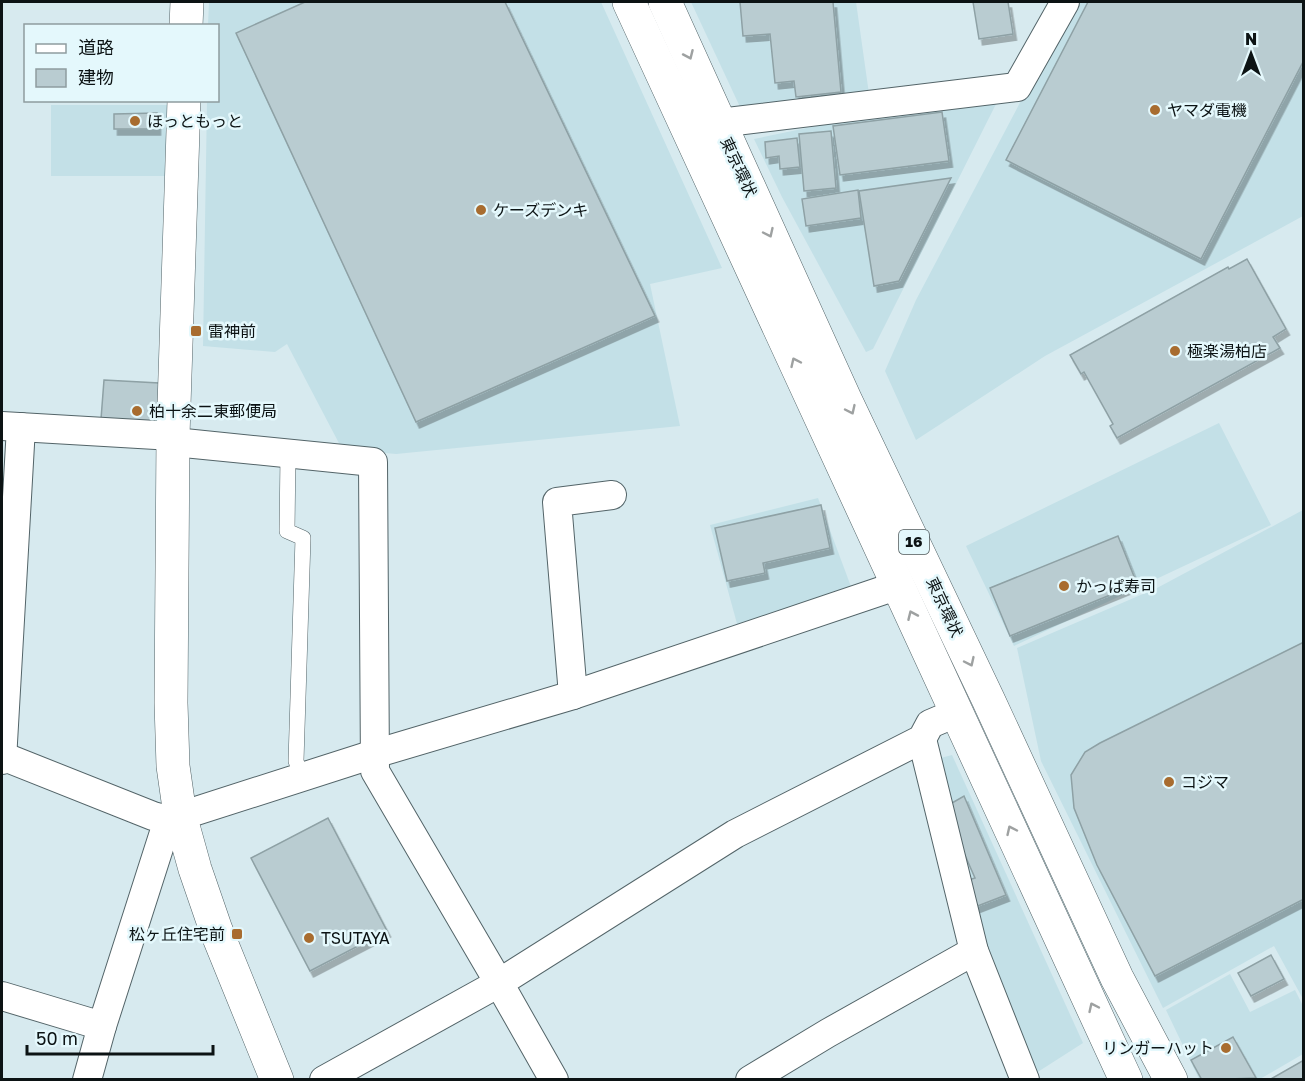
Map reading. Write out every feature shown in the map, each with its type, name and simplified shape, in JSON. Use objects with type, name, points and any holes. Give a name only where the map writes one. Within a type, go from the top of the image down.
[{"type":"main road","points":[[186,24],[187,2]]},
{"type":"main road","name":"東京環状","points":[[629,2],[1126,1080]]},
{"type":"main road","name":"東京環状","points":[[665,2],[845,399],[988,699],[1117,978],[1170,1080]]},
{"type":"main road","points":[[184,102],[173,435],[171,703],[174,818],[216,930],[277,1080]]},
{"type":"street","points":[[719,123],[1017,87],[1064,2]]},
{"type":"street","points":[[554,1080],[375,771],[374,754],[373,462],[184,443],[173,435],[11,427],[2,757],[153,816],[174,818],[301,776],[374,754],[573,695],[899,585]]},
{"type":"street","points":[[573,695],[556,502],[612,495]]},
{"type":"street","points":[[324,1080],[499,983],[735,834],[922,739],[930,724],[956,713]]},
{"type":"street","points":[[922,739],[974,951],[1025,1080]]},
{"type":"street","points":[[87,1080],[102,1026],[174,818]]},
{"type":"street","points":[[750,1080],[828,1033],[974,951]]},
{"type":"street","points":[[2,996],[102,1026]]},
{"type":"lane","points":[[288,454],[287,531],[303,538],[296,761],[301,776]]},
{"type":"shaded area","points":[[209,2],[601,2],[722,268],[650,284],[680,426],[396,454],[342,449],[287,344],[275,352],[203,346],[207,102],[219,102],[219,24],[208,24]]},
{"type":"shaded area","points":[[691,2],[856,2],[869,94],[741,109]]},
{"type":"shaded area","points":[[1073,2],[1303,2],[1303,216],[1045,356],[916,440],[885,371],[916,300]]},
{"type":"shaded area","points":[[997,102],[873,349],[866,352],[782,197],[754,139],[826,124]]},
{"type":"shaded area","points":[[51,105],[169,105],[169,176],[51,176]]},
{"type":"shaded area","points":[[1219,423],[1271,525],[1014,646],[966,546]]},
{"type":"shaded area","points":[[818,498],[853,592],[739,631],[710,525]]},
{"type":"shaded area","points":[[1303,510],[1303,999],[1274,946],[1163,1008],[1041,761],[1017,648],[1157,588]]},
{"type":"shaded area","points":[[952,755],[1083,1043],[1033,1075],[991,972],[937,759]]},
{"type":"shaded area","points":[[1230,974],[1250,1012],[1295,990],[1303,1006],[1303,1054],[1260,1079],[1199,1079],[1166,1010]]},
{"type":"building","points":[[305,2],[505,2],[655,316],[416,422],[236,33]]},
{"type":"building","points":[[740,2],[833,2],[841,92],[796,97],[794,81],[775,83],[770,34],[743,36]]},
{"type":"building","points":[[973,2],[1008,2],[1013,34],[979,39]]},
{"type":"building","name":"ヤマダ電機","points":[[1088,2],[1304,2],[1304,60],[1201,259],[1006,160]]},
{"type":"building","points":[[942,112],[949,161],[840,175],[833,126]]},
{"type":"building","name":"ほっともっと","points":[[157,113],[157,129],[114,129],[114,114]]},
{"type":"building","points":[[831,131],[836,188],[804,191],[799,134]]},
{"type":"building","points":[[797,138],[800,167],[780,169],[779,156],[766,158],[765,142]]},
{"type":"building","points":[[951,178],[899,281],[874,286],[859,191]]},
{"type":"building","points":[[858,190],[861,218],[806,226],[802,199]]},
{"type":"building","name":"極楽湯柏店","points":[[1247,259],[1286,329],[1273,337],[1280,348],[1117,438],[1110,426],[1113,424],[1084,372],[1081,374],[1070,355],[1228,267],[1229,269]]},
{"type":"building","points":[[104,380],[159,383],[157,422],[101,419]]},
{"type":"building","points":[[821,505],[830,548],[763,563],[765,573],[727,581],[715,528]]},
{"type":"building","name":"かっぱ寿司","points":[[1118,536],[1137,584],[1010,636],[990,588]]},
{"type":"building","points":[[1304,642],[1304,899],[1155,976],[1097,865],[1074,808],[1071,775],[1085,752],[1100,743]]},
{"type":"building","points":[[964,796],[1006,895],[975,907],[965,881],[975,878],[957,837],[952,803]]},
{"type":"building","points":[[328,818],[387,931],[310,971],[251,858]]},
{"type":"building","points":[[1271,955],[1284,979],[1251,996],[1238,973]]},
{"type":"building","name":"リンガーハット","points":[[1233,1037],[1256,1078],[1202,1080],[1191,1060]]},
{"type":"building","points":[[1304,1060],[1304,1080],[1269,1080]]},
{"type":"place","name":"ヤマダ電機","points":[[1155,110]]},
{"type":"place","name":"ほっともっと","points":[[135,121]]},
{"type":"place","name":"ケーズデンキ","points":[[481,210]]},
{"type":"place","name":"雷神前","points":[[196,331]]},
{"type":"place","name":"極楽湯柏店","points":[[1175,351]]},
{"type":"place","name":"柏十余二東郵便局","points":[[137,411]]},
{"type":"place","name":"かっぱ寿司","points":[[1064,586]]},
{"type":"place","name":"コジマ","points":[[1169,782]]},
{"type":"place","name":"松ヶ丘住宅前","points":[[237,934]]},
{"type":"place","name":"TSUTAYA","points":[[309,938]]},
{"type":"place","name":"リンガーハット","points":[[1226,1048]]}]
